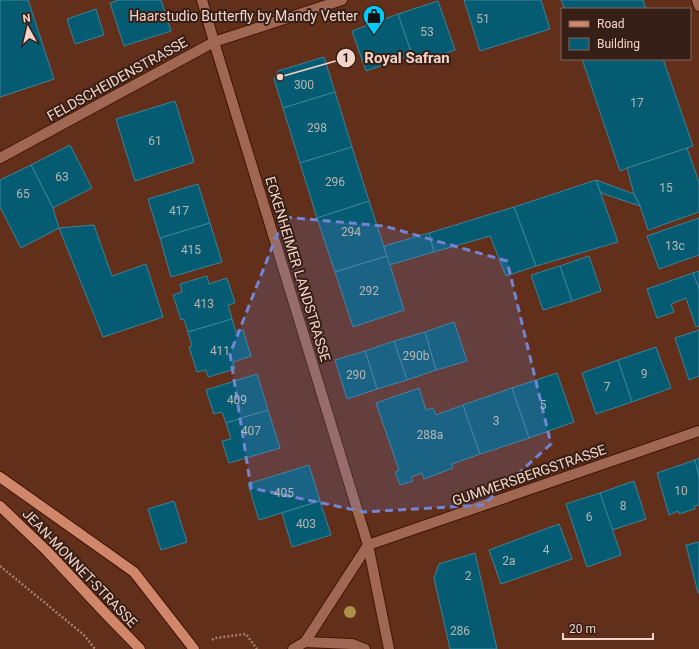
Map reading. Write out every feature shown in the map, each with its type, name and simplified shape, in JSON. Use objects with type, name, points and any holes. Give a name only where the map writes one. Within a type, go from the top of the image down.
[{"type":"main road","name":"JEAN-MONNET-STRASSE","points":[[0,477],[134,572],[194,649]]},
{"type":"main road","name":"JEAN-MONNET-STRASSE","points":[[0,506],[47,551],[140,649]]},
{"type":"street","name":"ECKENHEIMER LANDSTRASSE","points":[[202,0],[368,545],[389,649]]},
{"type":"street","name":"FELDSCHEIDENSTRASSE","points":[[0,158],[214,42],[342,0]]},
{"type":"street","points":[[697,0],[699,6]]},
{"type":"street","name":"GUMMERSBERGSTRASSE","points":[[368,545],[699,431]]},
{"type":"street","points":[[293,649],[305,642],[368,545]]},
{"type":"street","points":[[305,642],[352,644],[365,649]]},
{"type":"path","points":[[0,566],[84,635],[95,649]]},
{"type":"path","points":[[215,638],[246,634],[257,649]]},
{"type":"highlighted area","points":[[284,217],[384,226],[507,261],[551,444],[483,505],[364,512],[251,488],[230,354]]},
{"type":"building","points":[[0,0],[28,0],[54,79],[0,97]]},
{"type":"building","points":[[119,0],[161,0],[171,31],[124,46],[110,3]]},
{"type":"building","points":[[464,0],[541,0],[550,29],[480,51]]},
{"type":"building","points":[[561,0],[643,0],[646,8],[565,8]]},
{"type":"building","points":[[438,1],[455,50],[415,64],[398,14]]},
{"type":"building","points":[[96,9],[104,35],[75,44],[67,19]]},
{"type":"building","points":[[398,14],[412,55],[366,71],[352,31]]},
{"type":"building","points":[[324,57],[335,92],[283,108],[274,79],[278,71]]},
{"type":"building","points":[[582,60],[663,60],[693,146],[620,171]]},
{"type":"building","points":[[335,92],[352,147],[300,163],[283,108]]},
{"type":"building","points":[[175,101],[194,162],[135,181],[116,119]]},
{"type":"building","points":[[70,145],[92,188],[53,208],[31,165]]},
{"type":"building","points":[[352,147],[369,201],[317,218],[300,163]]},
{"type":"building","points":[[687,148],[699,182],[699,212],[648,230],[640,206],[634,194],[627,168]]},
{"type":"building","points":[[31,165],[53,208],[59,228],[21,248],[0,207],[0,180]]},
{"type":"building","points":[[596,180],[618,242],[536,266],[514,207]]},
{"type":"building","points":[[596,180],[634,194],[640,206],[601,193]]},
{"type":"building","points":[[198,184],[210,223],[160,238],[148,199]]},
{"type":"building","points":[[369,201],[387,256],[335,272],[317,218]]},
{"type":"building","points":[[514,207],[536,266],[506,276],[490,236],[434,252],[429,233]]},
{"type":"building","points":[[699,218],[699,255],[659,269],[647,236]]},
{"type":"building","points":[[210,223],[222,262],[171,277],[160,238]]},
{"type":"building","points":[[94,225],[112,276],[146,264],[163,317],[103,337],[59,228]]},
{"type":"building","points":[[429,233],[434,252],[389,265],[384,246]]},
{"type":"building","points":[[387,256],[404,310],[353,327],[335,272]]},
{"type":"building","points":[[589,256],[601,291],[572,301],[560,266]]},
{"type":"building","points":[[560,266],[572,301],[543,310],[531,275]]},
{"type":"building","points":[[699,271],[699,289],[693,273]]},
{"type":"building","points":[[693,273],[699,289],[699,326],[696,327],[686,298],[671,304],[674,312],[657,318],[647,289]]},
{"type":"building","points":[[207,276],[209,284],[227,278],[235,303],[228,305],[232,319],[188,332],[184,319],[181,320],[173,295],[182,292],[180,284]]},
{"type":"building","points":[[232,319],[236,332],[243,330],[251,356],[233,362],[235,369],[208,377],[206,370],[197,372],[189,347],[192,346],[188,332]]},
{"type":"building","points":[[454,322],[467,361],[436,370],[425,332]]},
{"type":"building","points":[[699,330],[699,376],[689,380],[675,338]]},
{"type":"building","points":[[425,332],[436,370],[407,380],[394,341]]},
{"type":"building","points":[[394,341],[407,380],[377,389],[365,351]]},
{"type":"building","points":[[656,347],[671,388],[632,402],[618,360]]},
{"type":"building","points":[[365,351],[377,389],[347,399],[335,360]]},
{"type":"building","points":[[618,360],[632,402],[596,414],[582,373]]},
{"type":"building","points":[[557,373],[574,422],[529,438],[512,388]]},
{"type":"building","points":[[257,374],[268,410],[226,423],[222,412],[214,414],[206,390]]},
{"type":"building","points":[[419,388],[426,410],[433,408],[436,415],[463,405],[480,454],[452,464],[453,468],[424,479],[422,473],[411,477],[413,481],[400,485],[395,472],[399,470],[376,403]]},
{"type":"building","points":[[512,388],[529,438],[480,454],[463,405]]},
{"type":"building","points":[[268,410],[280,448],[229,463],[222,441],[231,439],[226,423]]},
{"type":"building","points":[[699,458],[699,478],[695,460]]},
{"type":"building","points":[[695,460],[699,478],[699,505],[694,506],[695,509],[679,514],[678,511],[669,515],[657,473]]},
{"type":"building","points":[[309,465],[320,501],[259,520],[248,484]]},
{"type":"building","points":[[634,481],[646,519],[612,530],[600,493]]},
{"type":"building","points":[[600,493],[621,555],[587,567],[566,504]]},
{"type":"building","points":[[174,501],[187,542],[161,550],[148,509]]},
{"type":"building","points":[[320,501],[331,535],[292,547],[282,513]]},
{"type":"building","points":[[559,524],[572,559],[501,584],[489,550]]},
{"type":"building","points":[[699,542],[699,593],[698,593],[686,545]]},
{"type":"building","points":[[475,553],[497,649],[450,649],[434,578],[439,564]]},
{"type":"place","name":"Haarstudio Butterfly by Mandy Vetter","points":[[374,36]]},
{"type":"place","name":"Royal Safran","points":[[280,77]]}]
